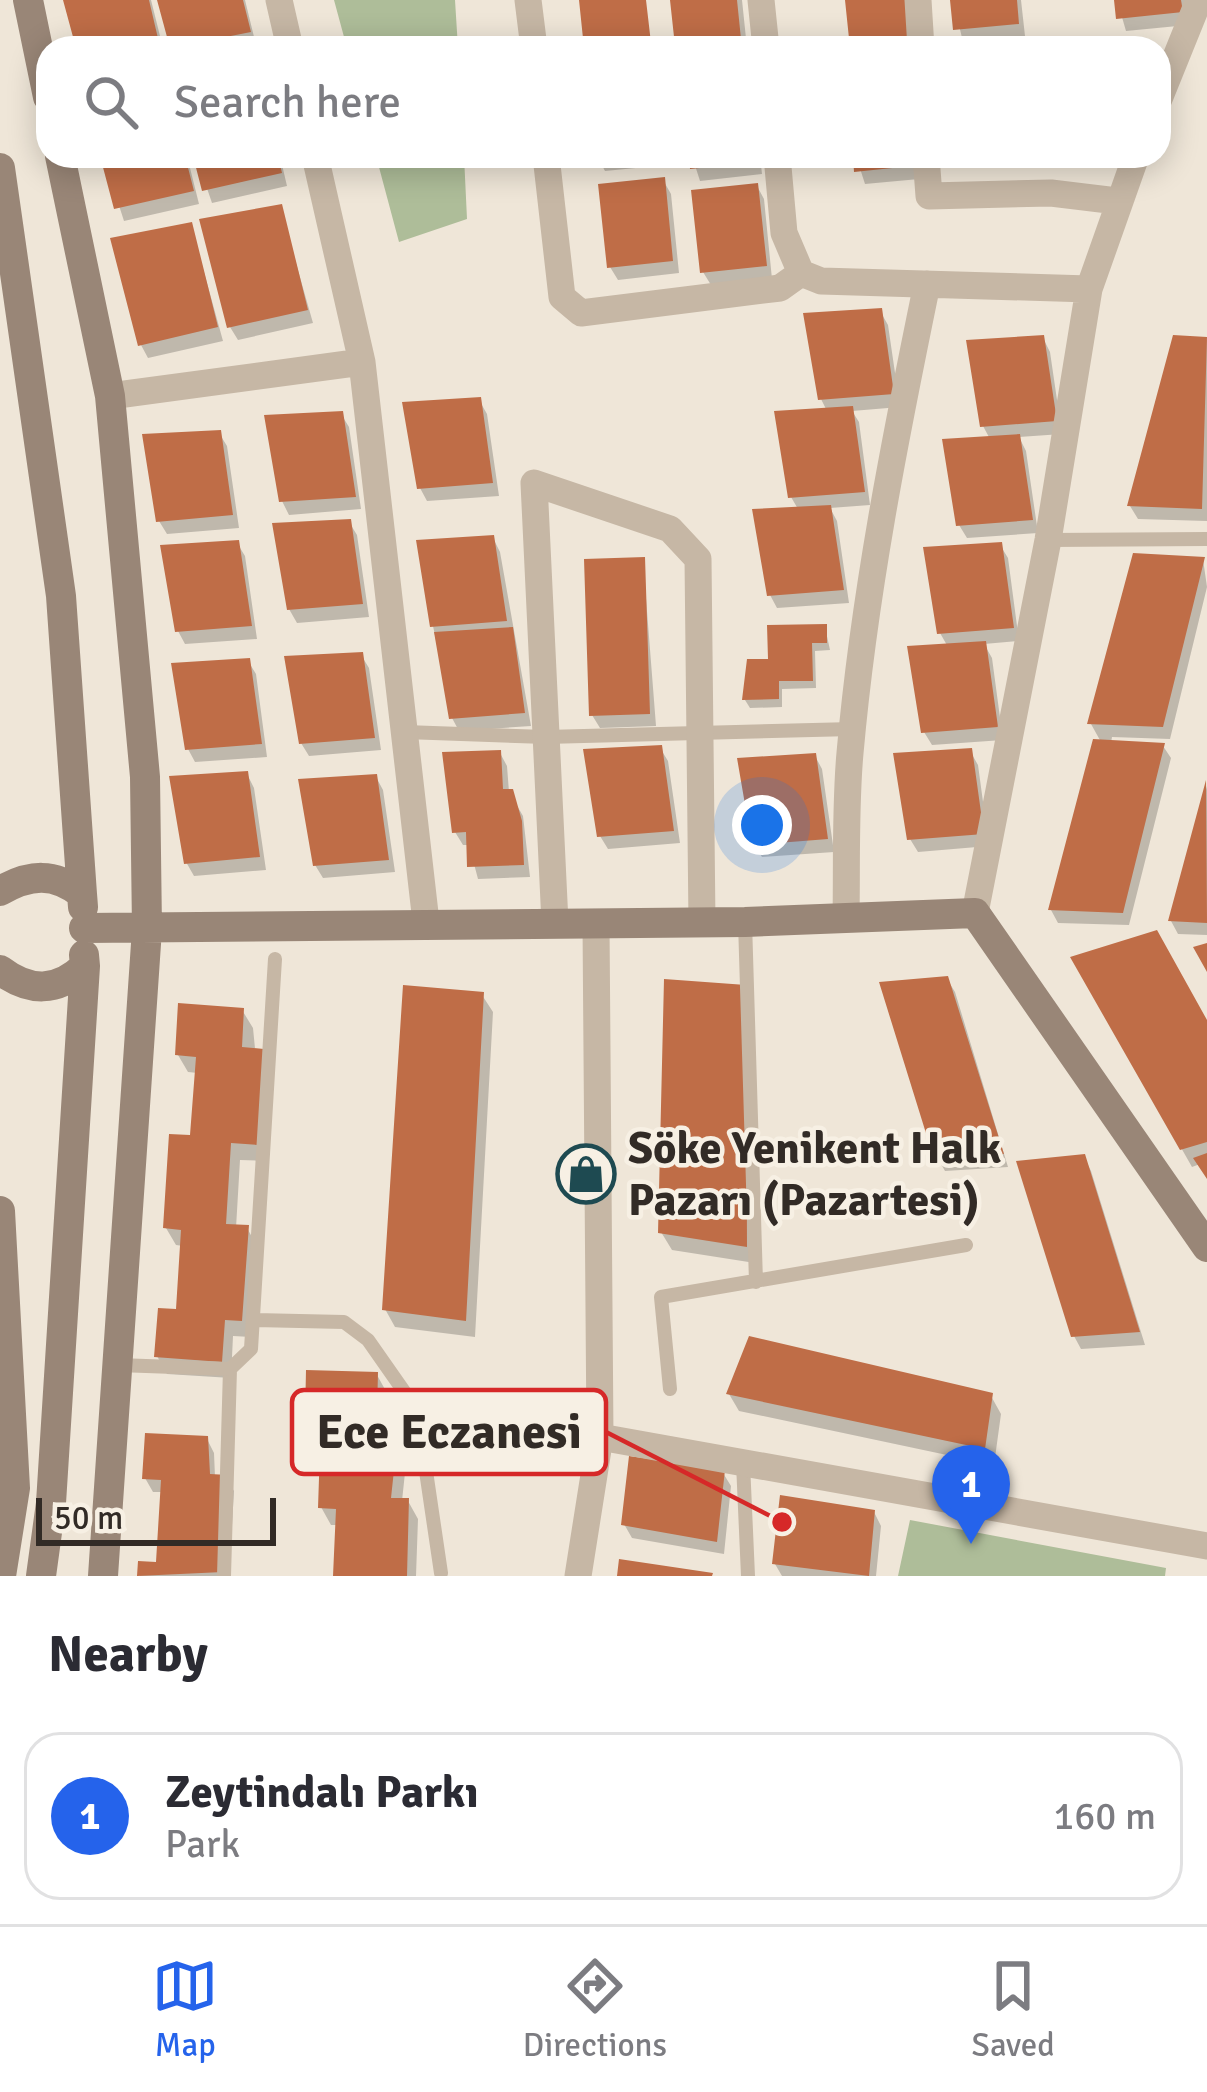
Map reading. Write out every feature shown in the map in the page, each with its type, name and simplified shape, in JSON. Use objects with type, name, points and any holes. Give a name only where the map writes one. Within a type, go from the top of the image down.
[{"type":"street","points":[[28,0],[36,39]]},
{"type":"street","points":[[280,0],[288,36]]},
{"type":"street","points":[[528,0],[532,36]]},
{"type":"street","points":[[761,0],[765,36]]},
{"type":"street","points":[[918,0],[920,36]]},
{"type":"street","points":[[1171,69],[1199,0]]},
{"type":"street","points":[[0,168],[62,596],[84,928],[51,1503],[41,1576]]},
{"type":"street","points":[[63,168],[110,395],[146,777],[147,928],[103,1576]]},
{"type":"street","points":[[318,168],[362,362],[426,922]]},
{"type":"street","points":[[547,168],[562,297],[580,313],[779,288],[801,273]]},
{"type":"street","points":[[778,168],[784,233],[801,273],[821,281],[1089,289]]},
{"type":"street","points":[[927,168],[928,196],[1052,194],[1117,201]]},
{"type":"street","points":[[1131,168],[1089,289],[1048,540],[976,913],[1207,1247]]},
{"type":"street","points":[[846,918],[853,729],[883,499],[927,284]]},
{"type":"street","points":[[110,395],[362,362]]},
{"type":"street","points":[[555,923],[534,483],[670,529],[698,559],[702,922]]},
{"type":"street","points":[[0,891],[33,877],[51,877],[82,894]]},
{"type":"street","points":[[84,928],[745,922],[976,913]]},
{"type":"street","points":[[578,1576],[600,1437],[596,924]]},
{"type":"street","points":[[0,970],[19,984],[37,988],[56,986],[85,966]]},
{"type":"street","points":[[0,1211],[15,1488],[1,1576]]},
{"type":"street","points":[[600,1437],[1207,1546]]},
{"type":"lane","points":[[1048,540],[1207,539]]},
{"type":"lane","points":[[405,732],[546,736],[853,729]]},
{"type":"lane","points":[[745,922],[756,1282]]},
{"type":"lane","points":[[224,1576],[230,1369],[250,1349],[254,1320],[275,959]]},
{"type":"lane","points":[[670,1389],[661,1297],[966,1245]]},
{"type":"lane","points":[[254,1320],[344,1322],[368,1340],[417,1411],[441,1573]]},
{"type":"lane","points":[[118,1365],[230,1369]]},
{"type":"lane","points":[[742,1463],[748,1576]]},
{"type":"green space","points":[[334,0],[455,0],[457,36],[344,36]]},
{"type":"green space","points":[[379,168],[465,168],[467,219],[399,242]]},
{"type":"green space","points":[[910,1520],[1166,1568],[1165,1576],[898,1576]]},
{"type":"building","points":[[63,0],[149,0],[157,36],[73,36]]},
{"type":"building","points":[[157,0],[243,0],[251,32],[231,36],[167,36]]},
{"type":"building","points":[[579,0],[646,0],[650,36],[583,36]]},
{"type":"building","points":[[670,0],[737,0],[741,36],[674,36]]},
{"type":"building","points":[[845,0],[912,0],[916,36],[849,36]]},
{"type":"building","points":[[950,0],[1017,0],[1019,24],[953,30]]},
{"type":"building","points":[[1114,0],[1181,0],[1183,12],[1116,19]]},
{"type":"building","points":[[103,168],[188,168],[194,191],[114,209]]},
{"type":"building","points":[[196,168],[281,168],[282,173],[202,191]]},
{"type":"building","points":[[665,177],[673,261],[607,268],[598,184]]},
{"type":"building","points":[[758,183],[767,266],[700,273],[691,190]]},
{"type":"building","points":[[282,204],[308,310],[227,328],[199,219]]},
{"type":"building","points":[[192,222],[218,327],[138,346],[110,238]]},
{"type":"building","points":[[882,308],[894,394],[818,400],[803,313]]},
{"type":"building","points":[[1044,335],[1057,421],[980,427],[966,340]]},
{"type":"building","points":[[1173,335],[1207,337],[1202,509],[1127,506]]},
{"type":"building","points":[[481,397],[493,483],[417,489],[402,402]]},
{"type":"building","points":[[853,406],[865,492],[788,498],[774,411]]},
{"type":"building","points":[[343,411],[356,497],[279,502],[264,415]]},
{"type":"building","points":[[221,430],[233,515],[156,522],[142,434]]},
{"type":"building","points":[[1020,434],[1033,520],[956,526],[942,439]]},
{"type":"building","points":[[831,505],[844,590],[767,596],[752,509]]},
{"type":"building","points":[[351,519],[363,604],[287,610],[272,523]]},
{"type":"building","points":[[494,535],[507,621],[430,627],[416,540]]},
{"type":"building","points":[[239,540],[252,626],[175,632],[160,545]]},
{"type":"building","points":[[1002,542],[1014,628],[937,634],[923,547]]},
{"type":"building","points":[[1133,553],[1205,557],[1163,727],[1087,724]]},
{"type":"building","points":[[645,557],[650,714],[589,716],[584,559]]},
{"type":"building","points":[[827,624],[827,643],[812,643],[813,681],[779,681],[779,699],[742,700],[747,659],[768,659],[767,625]]},
{"type":"building","points":[[513,627],[525,713],[449,719],[434,632]]},
{"type":"building","points":[[986,641],[998,727],[921,733],[907,646]]},
{"type":"building","points":[[363,652],[375,738],[299,744],[284,656]]},
{"type":"building","points":[[250,658],[262,744],[185,750],[171,663]]},
{"type":"building","points":[[1093,739],[1165,743],[1123,913],[1048,910]]},
{"type":"building","points":[[662,745],[674,831],[597,837],[583,749]]},
{"type":"building","points":[[972,748],[984,834],[907,840],[893,753]]},
{"type":"building","points":[[501,750],[503,789],[513,789],[522,821],[524,865],[467,867],[466,832],[452,833],[442,752]]},
{"type":"building","points":[[816,753],[828,839],[752,845],[737,758]]},
{"type":"building","points":[[248,771],[260,857],[184,864],[169,776]]},
{"type":"building","points":[[377,774],[389,860],[313,866],[298,779]]},
{"type":"building","points":[[1206,780],[1207,923],[1168,921]]},
{"type":"building","points":[[1157,930],[1207,1020],[1207,1142],[1180,1150],[1070,957]]},
{"type":"building","points":[[1207,943],[1207,972],[1193,947]]},
{"type":"building","points":[[948,976],[1004,1154],[934,1159],[879,982]]},
{"type":"building","points":[[664,979],[746,985],[747,1247],[658,1233]]},
{"type":"building","points":[[403,985],[484,992],[466,1321],[382,1310]]},
{"type":"building","points":[[178,1003],[244,1008],[242,1047],[264,1049],[258,1145],[231,1143],[226,1224],[249,1225],[242,1321],[225,1320],[222,1362],[154,1357],[158,1308],[176,1309],[181,1230],[163,1228],[169,1134],[190,1135],[196,1057],[175,1055]]},
{"type":"building","points":[[1207,1153],[1207,1179],[1193,1158]]},
{"type":"building","points":[[1085,1154],[1140,1332],[1071,1337],[1016,1161]]},
{"type":"building","points":[[749,1336],[993,1393],[985,1449],[726,1394]]},
{"type":"building","points":[[306,1370],[378,1372],[377,1413],[400,1414],[391,1498],[409,1498],[407,1576],[333,1576],[336,1509],[318,1508],[321,1418],[305,1417]]},
{"type":"building","points":[[145,1433],[208,1436],[210,1474],[228,1475],[223,1572],[137,1576],[138,1561],[156,1562],[161,1480],[142,1479]]},
{"type":"building","points":[[629,1456],[725,1470],[717,1542],[621,1525]]},
{"type":"building","points":[[780,1495],[875,1510],[869,1576],[772,1564]]},
{"type":"building","points":[[619,1559],[713,1573],[617,1576]]},
{"type":"place","name":"Söke Yenikent Halk Pazarı (Pazartesi)","points":[[586,1174]]},
{"type":"place","name":"Ece Eczanesi","points":[[782,1522]]},
{"type":"place","name":"Zeytindalı Parkı","points":[[971,1544]]}]
